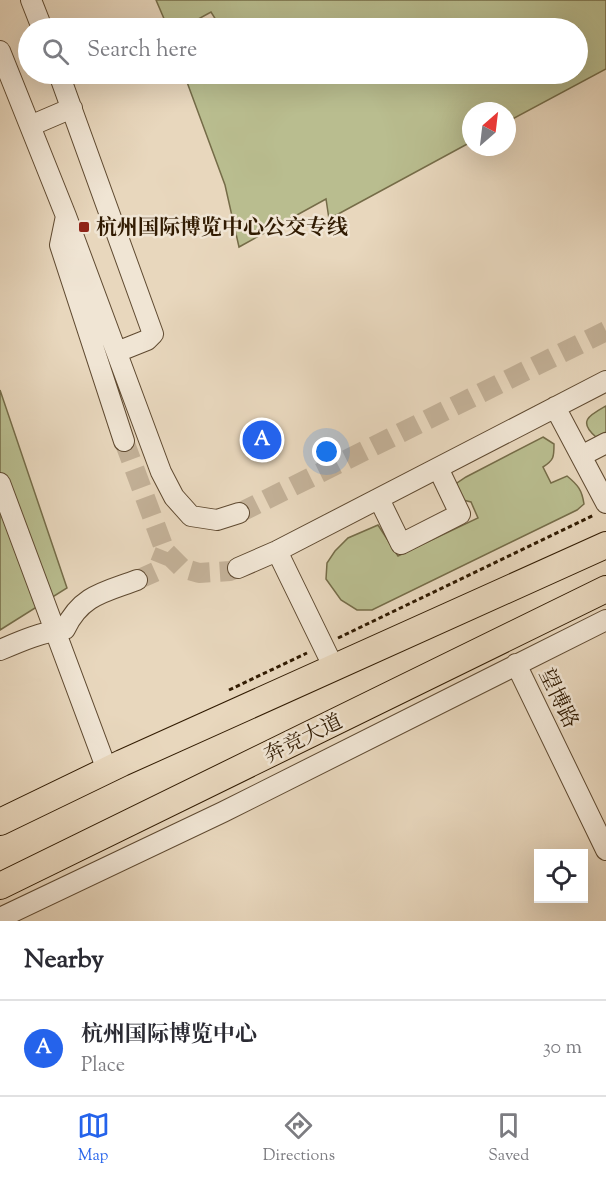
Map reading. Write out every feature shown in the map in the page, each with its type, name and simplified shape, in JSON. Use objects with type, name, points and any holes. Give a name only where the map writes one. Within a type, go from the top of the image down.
[{"type":"main road","points":[[0,822],[329,657],[606,545]]},
{"type":"main road","name":"奔竞大道","points":[[0,886],[606,589]]},
{"type":"street","points":[[31,0],[38,18]]},
{"type":"street","points":[[0,51],[66,216],[161,472],[174,497],[191,516],[217,520],[239,513]]},
{"type":"street","points":[[62,84],[153,334],[147,340],[117,352]]},
{"type":"street","points":[[30,126],[72,108]]},
{"type":"street","points":[[66,216],[60,245],[124,441]]},
{"type":"street","points":[[238,568],[277,551],[606,381]]},
{"type":"street","points":[[555,407],[581,456],[601,509]]},
{"type":"street","points":[[581,456],[606,442]]},
{"type":"street","points":[[379,499],[401,544],[460,514],[438,468]]},
{"type":"street","points":[[0,483],[107,770]]},
{"type":"street","points":[[277,551],[329,657]]},
{"type":"street","points":[[0,650],[30,637],[65,629],[71,617],[83,603],[137,580]]},
{"type":"street","points":[[0,918],[223,812],[606,620]]},
{"type":"street","name":"望博路","points":[[516,664],[606,850]]},
{"type":"path","points":[[227,691],[329,657],[601,509]]},
{"type":"green space","points":[[156,0],[606,0],[606,69],[588,79],[588,18],[215,18],[211,12],[200,18],[164,18]]},
{"type":"green space","points":[[188,84],[578,84],[516,117],[516,102],[462,102],[462,147],[329,219],[326,199],[239,247],[225,185]]},
{"type":"green space","points":[[0,390],[67,588],[0,630]]},
{"type":"green space","points":[[606,406],[606,432],[596,437],[587,427],[588,419]]},
{"type":"green space","points":[[543,437],[554,444],[554,452],[553,458],[543,467],[551,483],[567,476],[577,485],[584,504],[577,510],[372,610],[357,610],[341,600],[326,579],[327,563],[348,538],[378,525],[398,556],[478,518],[471,502],[463,500],[456,491],[457,483]]},
{"type":"tunnel","points":[[239,513],[606,331]]},
{"type":"tunnel","points":[[124,441],[165,551],[182,568],[199,573],[230,571],[238,568]]},
{"type":"tunnel","points":[[137,580],[157,571],[165,551]]},
{"type":"place","name":"杭州国际博览中心公交专线","points":[[84,227]]},
{"type":"place","name":"杭州国际博览中心","points":[[262,440]]}]
